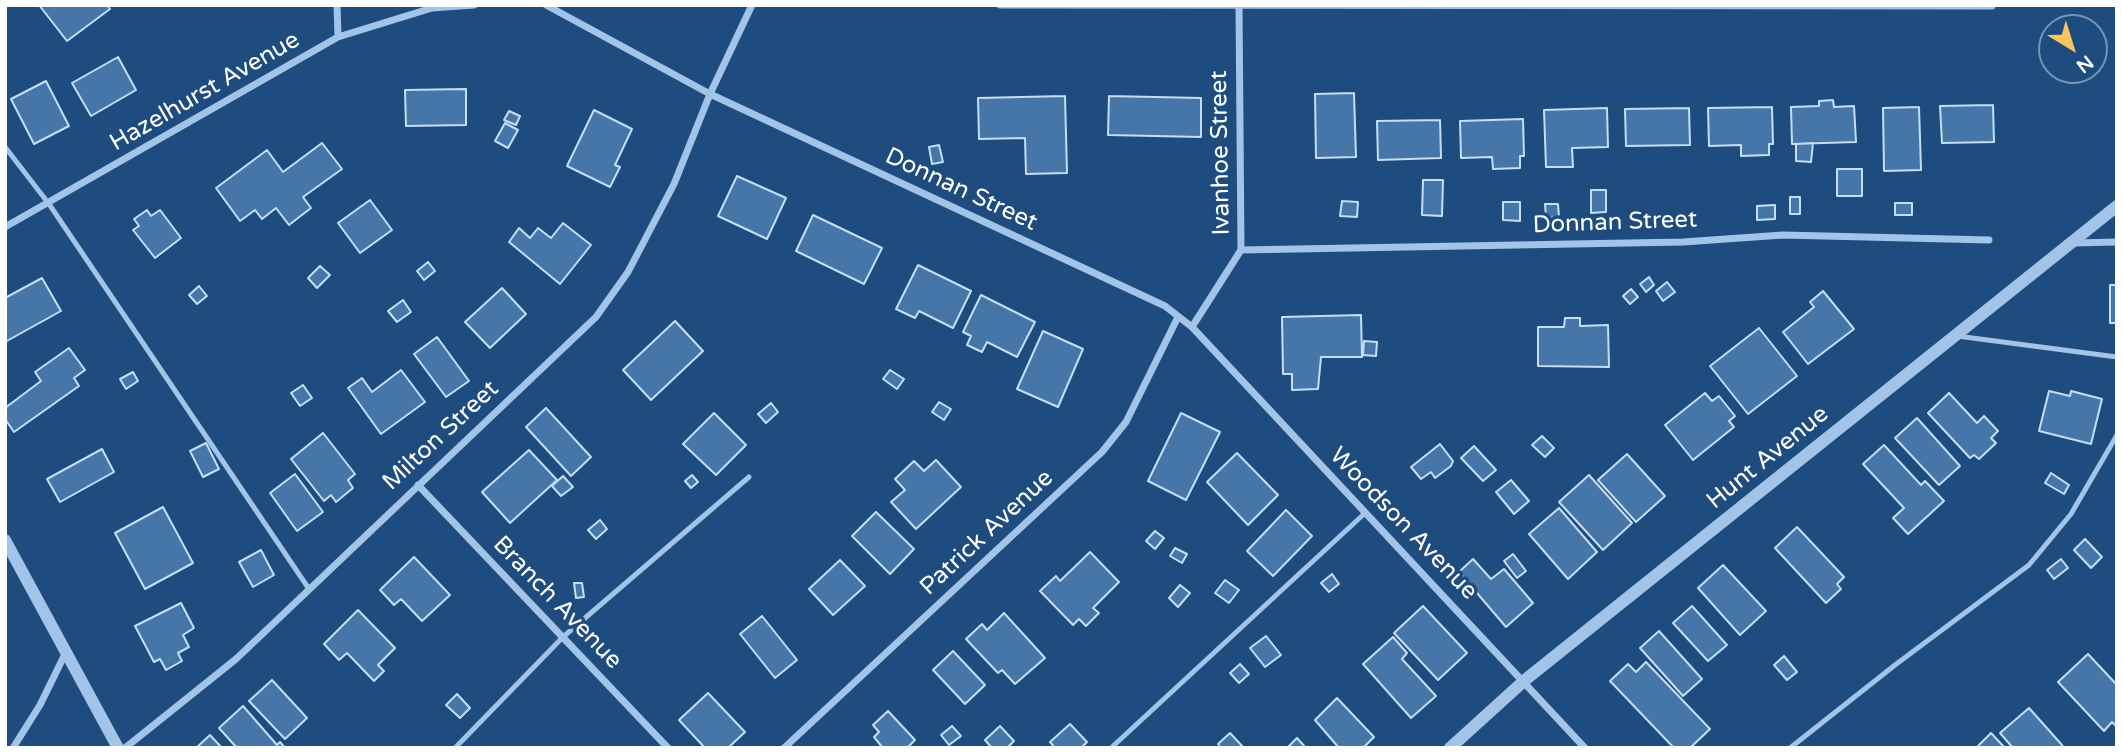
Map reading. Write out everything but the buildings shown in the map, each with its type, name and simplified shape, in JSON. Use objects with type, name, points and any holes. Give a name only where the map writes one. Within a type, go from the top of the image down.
[{"type":"street","points":[[337,5],[338,37]]},
{"type":"street","name":"Hazelhurst Avenue","points":[[5,227],[338,37],[432,8],[474,5]]},
{"type":"street","points":[[546,5],[710,94]]},
{"type":"street","name":"Milton Street","points":[[125,748],[236,659],[596,317],[628,272],[674,184],[710,94],[752,5]]},
{"type":"street","points":[[1000,5],[1992,6]]},
{"type":"street","name":"Ivanhoe Street","points":[[1192,327],[1241,250],[1239,6]]},
{"type":"street","name":"Donnan Street","points":[[710,94],[1165,306],[1192,327]]},
{"type":"street","name":"Hunt Avenue","points":[[1450,748],[1525,680],[2117,206]]},
{"type":"street","name":"Donnan Street","points":[[1241,250],[1683,242],[1783,234],[1989,240]]},
{"type":"street","points":[[2073,243],[2117,242]]},
{"type":"street","name":"Patrick Avenue","points":[[784,748],[1102,452],[1126,422],[1178,317]]},
{"type":"street","name":"Woodson Avenue","points":[[1192,327],[1586,748]]},
{"type":"street","name":"Branch Avenue","points":[[418,485],[668,748]]},
{"type":"street","points":[[5,540],[118,748]]},
{"type":"street","points":[[13,748],[40,705],[66,651]]},
{"type":"lane","points":[[5,147],[49,204],[309,589]]},
{"type":"lane","points":[[1954,335],[2117,356]]},
{"type":"lane","points":[[1790,748],[2029,565],[2071,514],[2117,435]]},
{"type":"lane","points":[[455,748],[563,637],[749,477]]},
{"type":"lane","points":[[1111,748],[1364,513]]}]
